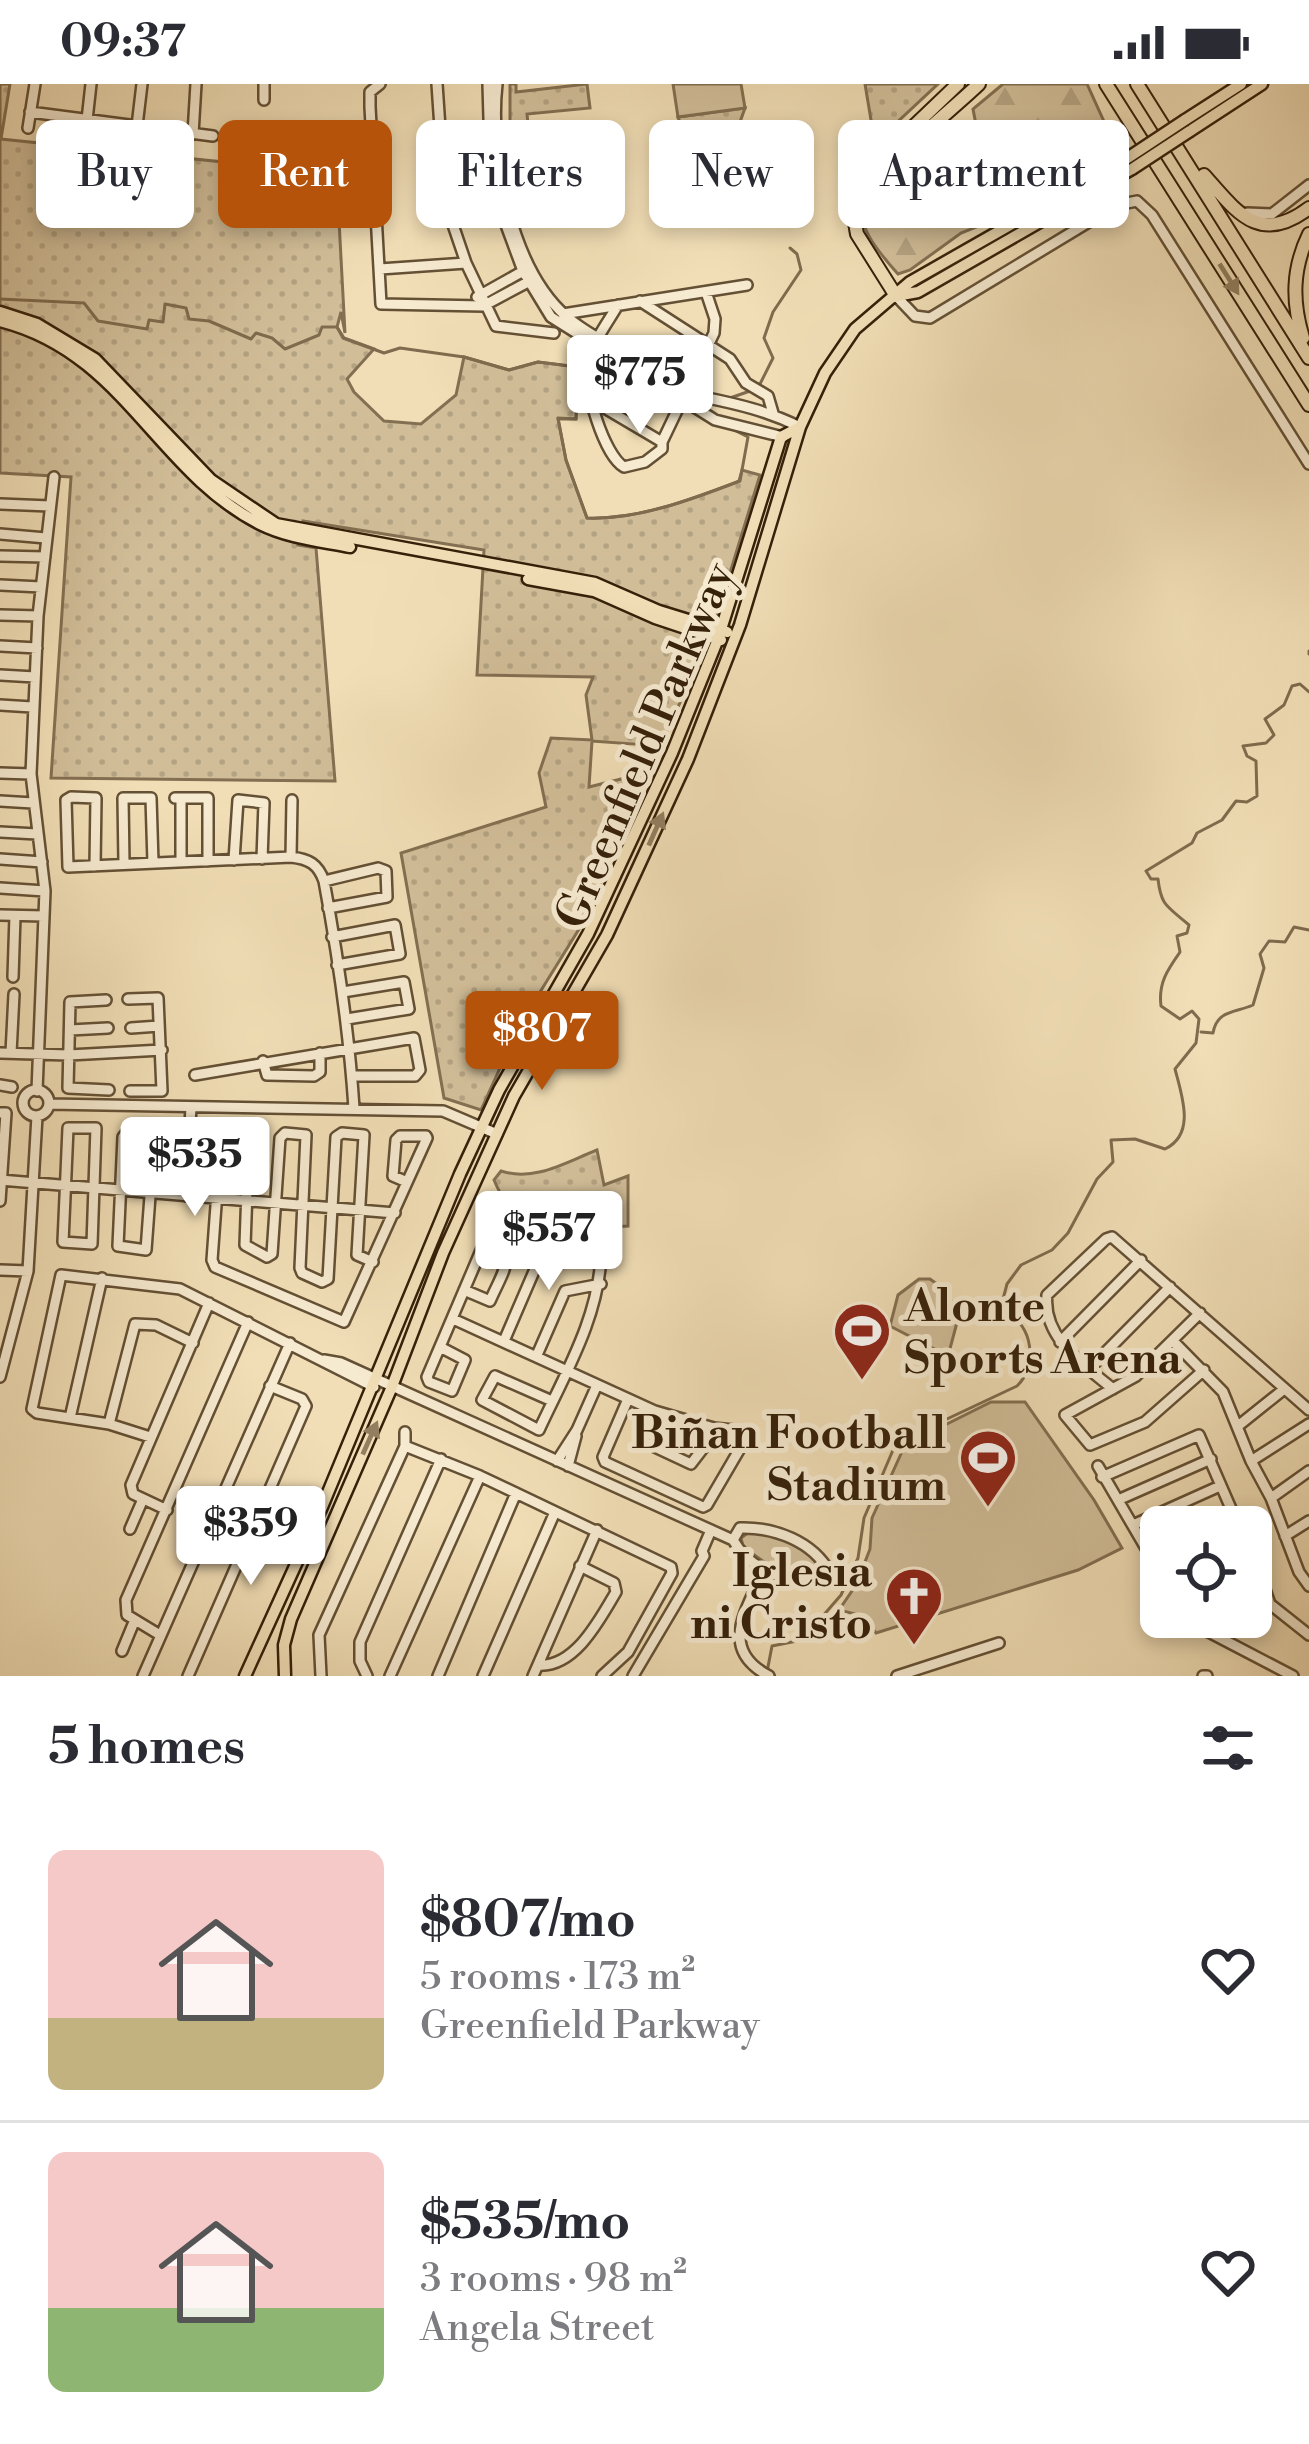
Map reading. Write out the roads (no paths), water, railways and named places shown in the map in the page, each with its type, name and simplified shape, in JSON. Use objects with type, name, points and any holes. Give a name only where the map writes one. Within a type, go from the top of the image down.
[{"type":"highway","points":[[921,120],[958,84]]},
{"type":"highway","points":[[941,120],[980,84]]},
{"type":"highway","points":[[1101,84],[1309,405]]},
{"type":"highway","points":[[1137,84],[1309,357]]},
{"type":"highway","points":[[1181,150],[1239,212],[1270,227],[1309,208]]},
{"type":"highway","points":[[856,228],[896,296]]},
{"type":"highway","points":[[1309,234],[1299,256],[1294,289],[1296,315],[1309,357]]},
{"type":"main road","name":"Greenfield Parkway","points":[[1188,126],[1241,84]]},
{"type":"main road","name":"Greenfield Parkway","points":[[285,1676],[283,1654],[291,1619],[392,1389],[443,1253],[496,1134],[607,935],[688,759],[735,639],[799,433],[819,384],[863,321],[919,275],[1129,164],[1262,84]]},
{"type":"main road","points":[[0,316],[59,344],[108,376],[214,493],[260,524],[594,591],[735,639]]},
{"type":"main road","points":[[782,437],[799,433]]},
{"type":"main road","name":"Greenfield Parkway","points":[[245,1676],[260,1651],[482,1127],[595,921],[672,754],[719,635],[782,437]]},
{"type":"main road","points":[[760,504],[782,496]]},
{"type":"main road","points":[[536,1025],[550,1033]]},
{"type":"main road","points":[[260,1651],[271,1646],[283,1654]]},
{"type":"street","points":[[28,128],[35,84]]},
{"type":"street","points":[[30,112],[87,120],[91,84]]},
{"type":"street","points":[[138,120],[142,84]]},
{"type":"street","points":[[194,120],[196,84]]},
{"type":"street","points":[[264,84],[264,100]]},
{"type":"street","points":[[380,84],[370,92],[370,107],[381,304],[469,305],[530,274]]},
{"type":"street","points":[[437,84],[450,216],[481,301],[496,326],[554,333]]},
{"type":"street","points":[[488,84],[491,120]]},
{"type":"street","points":[[495,120],[497,84]]},
{"type":"street","points":[[194,134],[213,136]]},
{"type":"street","points":[[1239,212],[1272,214],[1309,184]]},
{"type":"street","points":[[896,296],[915,316],[930,318],[1118,205],[1137,202],[1152,215],[1309,464]]},
{"type":"street","points":[[509,228],[556,322],[684,394],[715,420],[782,437]]},
{"type":"street","points":[[380,268],[466,263]]},
{"type":"street","points":[[530,274],[563,314],[597,343]]},
{"type":"street","points":[[563,314],[747,285]]},
{"type":"street","points":[[618,304],[587,370],[591,400],[612,460],[624,467],[656,456],[662,449],[709,348],[715,319],[706,292]]},
{"type":"street","points":[[640,301],[730,359],[746,383],[766,392],[773,413]]},
{"type":"street","points":[[684,394],[773,413],[799,433]]},
{"type":"street","points":[[591,400],[662,442]]},
{"type":"street","points":[[749,430],[757,408]]},
{"type":"street","points":[[37,1091],[45,891],[33,803],[32,707],[54,477]]},
{"type":"street","points":[[0,504],[50,506]]},
{"type":"street","points":[[0,534],[46,538]]},
{"type":"street","points":[[0,556],[45,556]]},
{"type":"street","points":[[0,586],[41,587]]},
{"type":"street","points":[[0,615],[38,616]]},
{"type":"street","points":[[0,646],[37,648]]},
{"type":"street","points":[[0,675],[35,677]]},
{"type":"street","points":[[0,705],[32,707]]},
{"type":"street","points":[[0,773],[31,774]]},
{"type":"street","points":[[95,866],[96,798],[71,797],[66,800],[68,867],[95,866],[153,862],[291,857],[320,869],[347,1019],[354,1108]]},
{"type":"street","points":[[124,864],[123,798],[151,798],[153,862]]},
{"type":"street","points":[[182,862],[178,798],[208,798],[208,861]]},
{"type":"street","points":[[234,860],[238,800],[264,803],[262,859]]},
{"type":"street","points":[[291,857],[292,800]]},
{"type":"street","points":[[0,801],[33,803]]},
{"type":"street","points":[[0,832],[38,834]]},
{"type":"street","points":[[0,859],[42,862]]},
{"type":"street","points":[[324,881],[382,869],[390,894],[328,908]]},
{"type":"street","points":[[0,888],[45,891]]},
{"type":"street","points":[[0,915],[44,916]]},
{"type":"street","points":[[13,977],[15,916]]},
{"type":"street","points":[[332,937],[395,925],[400,954],[337,965]]},
{"type":"street","points":[[343,992],[404,982],[409,1009],[347,1019]]},
{"type":"street","points":[[14,994],[6,1053],[162,1050]]},
{"type":"street","points":[[128,999],[158,998],[162,1050],[162,1090],[130,1091]]},
{"type":"street","points":[[106,1000],[70,1002],[68,1088],[109,1090]]},
{"type":"street","points":[[131,1028],[159,1026]]},
{"type":"street","points":[[70,1030],[108,1028]]},
{"type":"street","points":[[194,1076],[414,1038],[419,1070],[415,1076],[352,1076]]},
{"type":"street","points":[[263,1061],[267,1076],[314,1076],[320,1072],[320,1053]]},
{"type":"street","points":[[37,1091],[49,1104]]},
{"type":"street","points":[[37,1091],[23,1103],[26,1112],[37,1116]]},
{"type":"street","points":[[0,1378],[28,1271],[37,1116],[49,1104],[443,1112],[496,1134]]},
{"type":"street","points":[[186,1196],[191,1107]]},
{"type":"street","points":[[0,1113],[6,1113],[0,1201]]},
{"type":"street","points":[[68,1128],[96,1128],[94,1188],[92,1244],[63,1242],[68,1128]]},
{"type":"street","points":[[130,1128],[152,1136],[153,1192],[146,1250],[118,1246],[123,1137],[130,1128]]},
{"type":"street","points":[[374,1262],[357,1255],[365,1138],[361,1133],[336,1137],[328,1279],[322,1282],[301,1271],[308,1139],[303,1133],[285,1133],[280,1138],[272,1254],[267,1257],[245,1247],[250,1138],[226,1133],[220,1137],[215,1267],[344,1322],[374,1262],[427,1138],[400,1136],[396,1140],[393,1176],[407,1182]]},
{"type":"street","points":[[1,1180],[394,1213]]},
{"type":"street","points":[[440,1347],[464,1360],[452,1391],[428,1380],[440,1347],[453,1319],[464,1290],[491,1227],[505,1240],[508,1260],[490,1301],[464,1290]]},
{"type":"street","points":[[1113,1389],[1060,1342],[1045,1303],[1047,1295],[1106,1239],[1118,1239],[1309,1410]]},
{"type":"street","points":[[504,1341],[535,1269],[601,1252],[601,1284],[567,1370],[539,1430],[482,1400],[495,1376],[552,1401]]},
{"type":"street","points":[[1060,1342],[1141,1260]]},
{"type":"street","points":[[0,1270],[28,1271]]},
{"type":"street","points":[[149,1437],[32,1409],[61,1275],[162,1283],[324,1360],[340,1363],[374,1384],[733,1540],[764,1570],[790,1580],[826,1580],[830,1573],[817,1554],[778,1532],[740,1528],[733,1540]]},
{"type":"street","points":[[70,1418],[102,1278]]},
{"type":"street","points":[[536,1355],[565,1292],[601,1284]]},
{"type":"street","points":[[1089,1369],[1171,1287]]},
{"type":"street","points":[[167,1510],[133,1494],[131,1485],[209,1303]]},
{"type":"street","points":[[1201,1313],[1136,1376],[1065,1414],[1090,1444],[1145,1422],[1204,1370]]},
{"type":"street","points":[[453,1319],[655,1411],[713,1428],[739,1428],[745,1440],[703,1507],[605,1462],[628,1399]]},
{"type":"street","points":[[160,1635],[127,1615],[126,1600],[248,1322]]},
{"type":"street","points":[[109,1424],[135,1324],[157,1325],[193,1342]]},
{"type":"street","points":[[1173,1341],[1223,1392],[1309,1586]]},
{"type":"street","points":[[158,1676],[144,1673],[290,1343]]},
{"type":"street","points":[[562,1464],[597,1385]]},
{"type":"street","points":[[222,1496],[259,1510],[280,1467],[306,1406],[302,1399],[270,1386]]},
{"type":"street","points":[[1238,1426],[1283,1390]]},
{"type":"street","points":[[655,1411],[644,1442],[691,1464],[707,1445],[713,1428]]},
{"type":"street","points":[[1251,1461],[1309,1424]]},
{"type":"street","points":[[321,1676],[319,1635],[405,1447],[404,1432]]},
{"type":"street","points":[[1140,1537],[1100,1472],[1199,1435],[1229,1506]]},
{"type":"street","points":[[405,1447],[480,1476],[666,1562],[672,1573],[628,1652],[602,1676]]},
{"type":"street","points":[[367,1676],[360,1661],[360,1642],[441,1459]]},
{"type":"street","points":[[1118,1500],[1211,1459]]},
{"type":"street","points":[[1271,1498],[1309,1471]]},
{"type":"street","points":[[390,1676],[480,1476]]},
{"type":"street","points":[[1133,1525],[1220,1486]]},
{"type":"street","points":[[438,1676],[516,1493]]},
{"type":"street","points":[[130,1529],[142,1499]]},
{"type":"street","points":[[484,1676],[555,1512]]},
{"type":"street","points":[[1286,1536],[1309,1521]]},
{"type":"street","points":[[535,1671],[597,1530]]},
{"type":"street","points":[[634,1676],[704,1556],[701,1551],[711,1531]]},
{"type":"street","points":[[188,1676],[241,1555],[237,1545],[207,1532]]},
{"type":"street","points":[[535,1671],[576,1648],[597,1626],[616,1592],[614,1583],[580,1566]]},
{"type":"street","points":[[764,1570],[740,1631],[740,1651],[769,1676]]},
{"type":"street","points":[[1272,1605],[1309,1635]]},
{"type":"street","points":[[122,1652],[134,1622]]},
{"type":"street","points":[[1218,1638],[1293,1676]]},
{"type":"street","points":[[897,1676],[999,1643]]},
{"type":"waterway","points":[[760,384],[773,358],[764,338],[773,312],[801,270],[790,248]]},
{"type":"waterway","points":[[0,299],[84,303],[98,321],[147,329],[149,320],[163,322],[165,304],[186,308],[189,319],[209,321],[251,339],[256,333],[272,338],[285,349],[319,335],[322,327],[337,327],[343,338],[384,353],[400,348],[464,357],[509,370],[538,362],[578,367],[576,419],[558,418],[566,460],[587,518],[645,512],[740,481],[748,437],[732,429]]},
{"type":"waterway","points":[[730,398],[750,391]]},
{"type":"waterway","points":[[767,1672],[772,1646],[802,1640],[841,1595],[858,1558],[864,1518],[896,1443],[1017,1386],[1024,1378],[1030,1346],[1022,1326],[1002,1303],[1007,1284],[1021,1265],[1052,1250],[1068,1233],[1097,1179],[1113,1162],[1111,1140],[1135,1139],[1165,1149],[1181,1134],[1184,1114],[1175,1069],[1196,1043],[1199,1019],[1192,1011],[1180,1019],[1161,1006],[1160,998],[1165,977],[1180,952],[1177,936],[1187,933],[1189,925],[1166,905],[1158,879],[1151,879],[1146,871],[1222,820],[1236,801],[1257,796],[1256,761],[1243,746],[1266,743],[1274,735],[1265,719],[1284,705],[1292,686],[1300,684],[1309,692]]},
{"type":"waterway","points":[[1201,1032],[1213,1033],[1223,1016],[1253,1005],[1264,968],[1260,954],[1269,941],[1285,942],[1294,927],[1309,930]]},
{"type":"place","name":"Alonte Sports Arena","points":[[862,1382]]},
{"type":"place","name":"Biñan Football Stadium","points":[[988,1509]]},
{"type":"place","name":"Iglesia ni Cristo","points":[[914,1647]]}]
